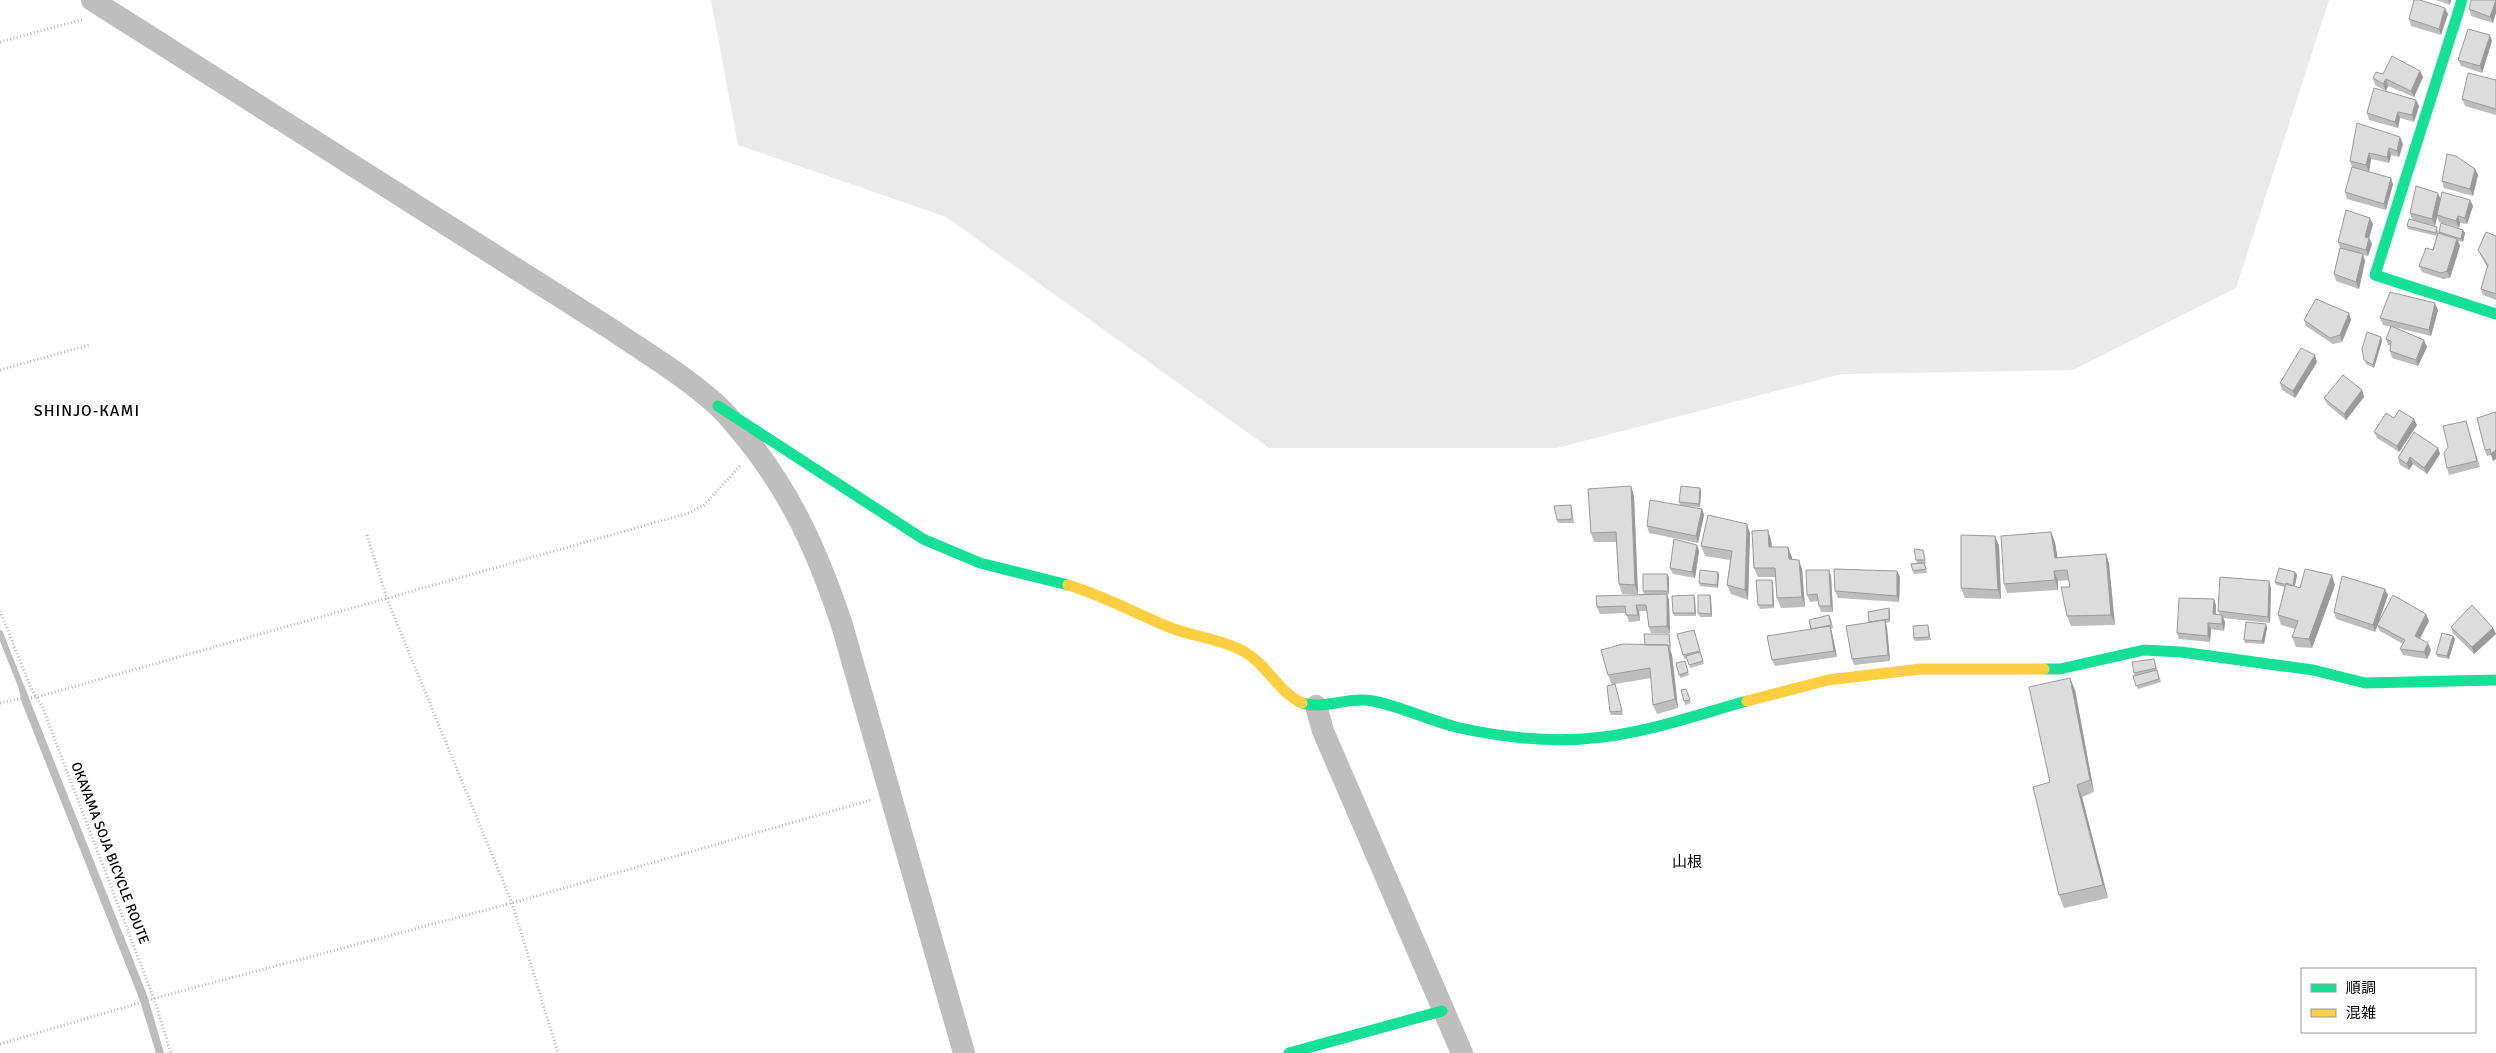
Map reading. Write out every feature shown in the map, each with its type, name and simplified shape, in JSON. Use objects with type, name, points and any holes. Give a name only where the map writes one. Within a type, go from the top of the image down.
[{"type":"street","points":[[92,0],[611,329],[686,380],[718,406],[912,534],[985,565],[1083,590],[1176,630],[1243,651],[1259,662],[1282,688],[1302,703],[1316,706],[1349,699],[1363,699],[1439,722],[1479,731],[1576,740],[1603,739],[1828,680],[1920,669],[2060,669],[2144,650],[2181,652],[2313,670],[2365,683],[2496,680]]},
{"type":"street","points":[[2462,0],[2376,275],[2496,314]]},
{"type":"street","points":[[718,406],[756,450],[786,493],[820,561],[842,625],[964,1053]]},
{"type":"street","points":[[1316,706],[1323,731],[1442,1011],[1462,1053]]},
{"type":"street","points":[[1289,1053],[1442,1011]]},
{"type":"path","points":[[0,42],[111,12]]},
{"type":"path","points":[[0,370],[88,345]]},
{"type":"path","points":[[0,704],[22,698],[35,697],[689,513],[704,505],[756,450]]},
{"type":"path","points":[[367,535],[387,599],[512,903],[558,1053]]},
{"type":"path","name":"OKAYAMA SOJA BICYCLE ROUTE","points":[[0,611],[153,1000],[171,1053]]},
{"type":"path","points":[[0,1044],[138,1004],[512,903],[891,794]]},
{"type":"shaded area","points":[[711,0],[2329,0],[2236,288],[2073,370],[1842,374],[1557,448],[1269,448],[946,217],[738,145]]},
{"type":"shaded area","points":[[25,688],[147,995],[164,1053],[156,1053],[139,998],[22,703],[19,689]]},
{"type":"building","points":[[2414,0],[2445,8],[2439,29],[2409,19]]},
{"type":"building","points":[[2471,0],[2496,0],[2490,17],[2469,9]]},
{"type":"building","points":[[2468,29],[2490,35],[2480,66],[2458,60]]},
{"type":"building","points":[[2392,56],[2420,71],[2411,91],[2386,79],[2383,84],[2373,78],[2376,72],[2383,74]]},
{"type":"building","points":[[2468,73],[2496,80],[2496,109],[2462,99]]},
{"type":"building","points":[[2374,88],[2416,100],[2412,115],[2398,112],[2395,122],[2367,113]]},
{"type":"building","points":[[2357,123],[2400,137],[2397,151],[2389,148],[2387,157],[2369,153],[2366,165],[2350,161]]},
{"type":"building","points":[[2447,154],[2456,156],[2475,169],[2470,189],[2442,181]]},
{"type":"building","points":[[2352,167],[2391,178],[2384,204],[2345,192]]},
{"type":"building","points":[[2416,186],[2438,193],[2432,219],[2410,213]]},
{"type":"building","points":[[2442,192],[2470,200],[2465,218],[2458,216],[2456,221],[2437,215]]},
{"type":"building","points":[[2346,210],[2370,218],[2365,237],[2369,238],[2366,250],[2338,242]]},
{"type":"building","points":[[2409,219],[2437,227],[2436,233],[2407,226]]},
{"type":"building","points":[[2441,223],[2463,230],[2461,239],[2439,232]]},
{"type":"building","points":[[2486,232],[2496,236],[2496,294],[2481,289],[2488,265],[2478,250]]},
{"type":"building","points":[[2438,233],[2457,239],[2447,271],[2441,273],[2419,266],[2426,248],[2433,250]]},
{"type":"building","points":[[2340,248],[2363,254],[2356,282],[2334,274]]},
{"type":"building","points":[[2390,292],[2435,303],[2429,330],[2380,318]]},
{"type":"building","points":[[2316,299],[2349,313],[2340,335],[2330,338],[2304,320]]},
{"type":"building","points":[[2391,326],[2424,340],[2416,360],[2390,351],[2391,341],[2386,339]]},
{"type":"building","points":[[2367,332],[2381,337],[2373,365],[2364,360],[2362,349]]},
{"type":"building","points":[[2301,348],[2315,355],[2293,391],[2280,383]]},
{"type":"building","points":[[2343,375],[2362,390],[2344,414],[2324,398]]},
{"type":"building","points":[[2399,410],[2414,419],[2397,446],[2374,432],[2386,413],[2394,418]]},
{"type":"building","points":[[2496,412],[2496,450],[2491,454],[2490,449],[2485,450],[2477,418]]},
{"type":"building","points":[[2466,421],[2477,461],[2447,468],[2444,453],[2448,447],[2443,426]]},
{"type":"building","points":[[2414,432],[2438,448],[2424,468],[2410,457],[2407,464],[2398,458]]},
{"type":"building","points":[[1631,486],[1635,585],[1619,584],[1616,532],[1591,533],[1588,489]]},
{"type":"building","points":[[1681,486],[1700,488],[1699,504],[1679,502]]},
{"type":"building","points":[[1650,500],[1702,509],[1696,536],[1647,526]]},
{"type":"building","points":[[1571,505],[1572,519],[1557,520],[1554,506]]},
{"type":"building","points":[[1708,515],[1747,524],[1745,590],[1727,585],[1732,551],[1701,546]]},
{"type":"building","points":[[1768,530],[1769,547],[1788,547],[1789,559],[1799,560],[1802,597],[1777,598],[1775,568],[1754,568],[1752,531]]},
{"type":"building","points":[[2051,532],[2055,558],[2106,554],[2111,615],[2067,616],[2061,587],[2070,587],[2067,570],[2054,571],[2055,580],[2004,584],[2001,536]]},
{"type":"building","points":[[1961,535],[1995,536],[1998,590],[1961,588]]},
{"type":"building","points":[[1674,539],[1697,545],[1692,572],[1670,568]]},
{"type":"building","points":[[1914,549],[1923,550],[1925,560],[1916,560]]},
{"type":"building","points":[[1924,563],[1926,569],[1913,571],[1911,564]]},
{"type":"building","points":[[2279,568],[2295,572],[2293,586],[2275,582]]},
{"type":"building","points":[[1834,569],[1897,571],[1897,596],[1835,591]]},
{"type":"building","points":[[2305,569],[2332,575],[2309,639],[2292,637],[2298,621],[2278,615],[2286,583],[2300,588]]},
{"type":"building","points":[[1700,570],[1718,572],[1717,585],[1699,583]]},
{"type":"building","points":[[1806,570],[1829,570],[1831,606],[1819,606],[1817,594],[1807,595]]},
{"type":"building","points":[[1643,574],[1667,574],[1668,591],[1643,591]]},
{"type":"building","points":[[2342,576],[2385,589],[2373,625],[2334,612]]},
{"type":"building","points":[[2220,577],[2269,581],[2268,617],[2218,611]]},
{"type":"building","points":[[1756,580],[1772,580],[1773,605],[1758,605]]},
{"type":"building","points":[[1667,594],[1667,626],[1649,627],[1646,605],[1636,605],[1638,615],[1626,615],[1625,606],[1597,607],[1596,596]]},
{"type":"building","points":[[1694,595],[1695,613],[1673,613],[1672,596]]},
{"type":"building","points":[[1698,595],[1710,595],[1711,614],[1698,613]]},
{"type":"building","points":[[2393,595],[2426,614],[2415,636],[2428,643],[2424,652],[2400,649],[2405,640],[2377,625]]},
{"type":"building","points":[[2179,598],[2214,599],[2213,614],[2222,615],[2222,624],[2208,623],[2208,636],[2177,633]]},
{"type":"building","points":[[2472,605],[2493,628],[2472,647],[2451,627]]},
{"type":"building","points":[[1889,608],[1889,619],[1869,622],[1868,612]]},
{"type":"building","points":[[1829,615],[1831,625],[1811,629],[1809,620]]},
{"type":"building","points":[[1885,620],[1888,655],[1852,659],[1846,626]]},
{"type":"building","points":[[2246,622],[2266,624],[2262,641],[2244,640]]},
{"type":"building","points":[[1928,625],[1929,637],[1914,638],[1913,626]]},
{"type":"building","points":[[1830,626],[1834,651],[1772,660],[1767,636]]},
{"type":"building","points":[[1694,630],[1700,651],[1683,655],[1677,634]]},
{"type":"building","points":[[2442,633],[2453,636],[2447,656],[2436,654]]},
{"type":"building","points":[[1644,634],[1669,634],[1670,646],[1645,645]]},
{"type":"building","points":[[1623,644],[1668,645],[1675,699],[1653,705],[1650,668],[1608,675],[1601,650]]},
{"type":"building","points":[[1700,652],[1703,661],[1689,665],[1686,656]]},
{"type":"building","points":[[2154,659],[2156,668],[2134,673],[2132,662]]},
{"type":"building","points":[[1685,661],[1688,672],[1679,675],[1676,663]]},
{"type":"building","points":[[2157,670],[2159,679],[2136,686],[2133,676]]},
{"type":"building","points":[[2070,678],[2090,780],[2077,785],[2103,885],[2059,895],[2033,787],[2050,782],[2029,687]]},
{"type":"building","points":[[1615,684],[1622,711],[1610,712],[1607,686]]},
{"type":"building","points":[[1686,689],[1690,700],[1684,701],[1681,690]]},
{"type":"waterway","points":[[0,633],[25,696]]},
{"type":"traffic: fast","points":[[2462,0],[2375,275],[2496,314]]},
{"type":"traffic: fast","points":[[718,406],[923,539],[980,563],[1068,585]]},
{"type":"traffic: fast","points":[[2044,669],[2060,669],[2144,650],[2181,652],[2313,670],[2365,683],[2496,680]]},
{"type":"traffic: fast","points":[[1302,703],[1319,705],[1355,700],[1373,701],[1477,732],[1513,737],[1567,740],[1640,731],[1747,701]]},
{"type":"traffic: fast","points":[[1289,1053],[1442,1011]]},
{"type":"traffic: slow","points":[[1068,585],[1174,629],[1226,644],[1243,651],[1259,663],[1286,692],[1302,703]]},
{"type":"traffic: slow","points":[[1747,701],[1828,680],[1920,669],[2044,669]]},
{"type":"district","name":"SHINJO-KAMI","points":[[87,411]]},
{"type":"district","name":"山根","points":[[1687,862]]}]
